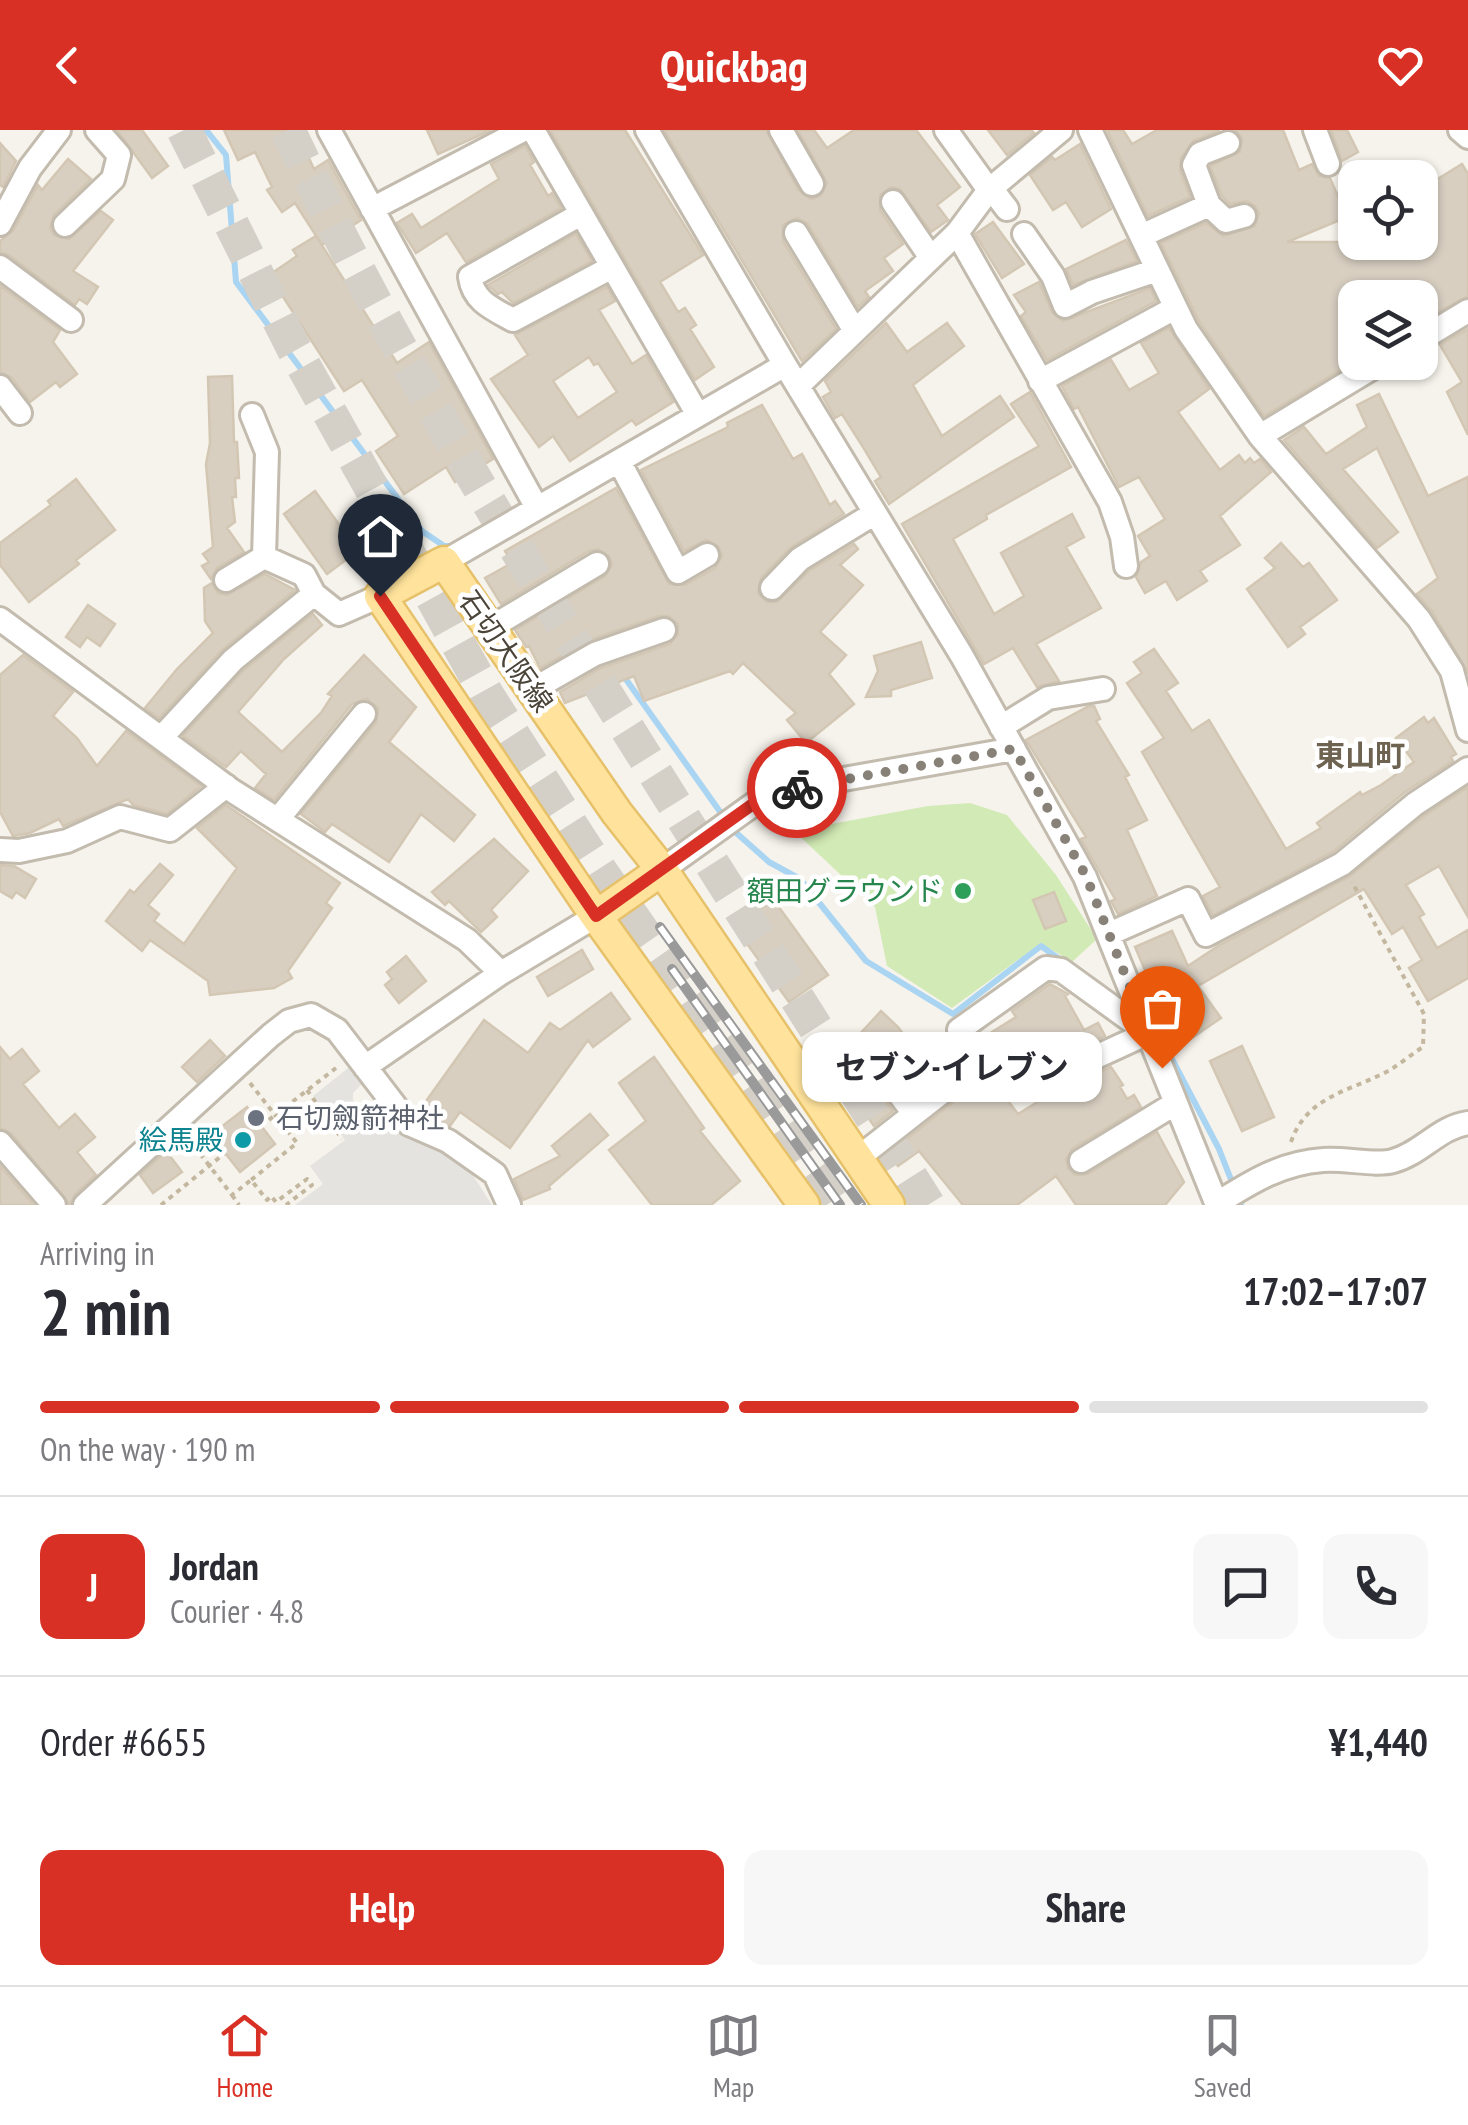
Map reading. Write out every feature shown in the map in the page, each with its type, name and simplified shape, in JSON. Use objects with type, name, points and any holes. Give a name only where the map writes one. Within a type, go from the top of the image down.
[{"type":"main road","name":"石切大阪線","points":[[380,596],[444,562],[617,813],[662,870],[889,1205]]},
{"type":"main road","points":[[380,596],[596,916],[804,1205]]},
{"type":"main road","points":[[596,916],[662,870]]},
{"type":"street","points":[[3,212],[59,130]]},
{"type":"street","points":[[65,224],[113,178],[119,155],[97,130]]},
{"type":"street","points":[[329,130],[537,508]]},
{"type":"street","points":[[372,209],[523,130]]},
{"type":"street","points":[[533,130],[698,416]]},
{"type":"street","points":[[648,130],[1002,727],[1086,876],[1217,1204],[1266,1172],[1322,1160],[1391,1163],[1428,1144],[1448,1126],[1468,1123]]},
{"type":"street","points":[[781,130],[812,184]]},
{"type":"street","points":[[946,130],[1007,210]]},
{"type":"street","points":[[798,386],[957,233],[990,189],[1061,130]]},
{"type":"street","points":[[1090,130],[1186,329],[1260,436],[1419,619],[1452,671],[1468,730]]},
{"type":"street","points":[[1315,130],[1328,164]]},
{"type":"street","points":[[1460,130],[1468,137]]},
{"type":"street","points":[[1228,143],[1200,154],[1194,165],[1208,205],[1226,221],[1244,216]]},
{"type":"street","points":[[892,202],[931,258]]},
{"type":"street","points":[[1141,236],[1208,205]]},
{"type":"street","points":[[581,214],[470,276],[472,290],[486,306],[513,320],[612,267]]},
{"type":"street","points":[[957,233],[1110,502],[1122,537],[1126,566]]},
{"type":"street","points":[[796,234],[855,331]]},
{"type":"street","points":[[1024,234],[1053,276],[1065,306],[1092,292],[1157,270]]},
{"type":"street","points":[[0,267],[72,320]]},
{"type":"street","points":[[1040,381],[1175,308]]},
{"type":"street","points":[[1438,329],[1468,311]]},
{"type":"street","points":[[444,562],[785,365]]},
{"type":"street","points":[[1260,436],[1352,380]]},
{"type":"street","points":[[0,387],[20,413]]},
{"type":"street","points":[[252,415],[267,452],[264,557]]},
{"type":"street","points":[[619,460],[678,572],[707,555]]},
{"type":"street","points":[[772,588],[800,559],[875,513]]},
{"type":"street","points":[[226,580],[264,557]]},
{"type":"street","points":[[264,557],[304,575],[314,594],[339,614],[380,596]]},
{"type":"street","points":[[490,628],[596,564]]},
{"type":"street","points":[[161,738],[233,660],[314,594]]},
{"type":"street","points":[[0,619],[226,786],[468,940],[501,972]]},
{"type":"street","points":[[532,690],[595,654],[664,630]]},
{"type":"street","points":[[1002,727],[1048,698],[1103,689]]},
{"type":"street","points":[[278,819],[364,714]]},
{"type":"street","points":[[662,870],[760,799],[804,786],[1014,749]]},
{"type":"street","points":[[1109,934],[1188,899],[1206,935],[1342,864],[1415,804],[1468,770]]},
{"type":"street","points":[[0,850],[19,851],[67,841],[120,818],[170,830],[226,786]]},
{"type":"street","points":[[360,1061],[596,916]]},
{"type":"street","points":[[959,1030],[1046,968],[1062,970],[1148,1033]]},
{"type":"street","points":[[85,1205],[201,1096],[289,1022],[311,1015],[338,1030],[408,1124],[448,1141],[495,1174],[509,1205]]},
{"type":"street","points":[[1061,1073],[1148,1033]]},
{"type":"street","points":[[871,1056],[914,1114]]},
{"type":"street","points":[[858,1158],[960,1078]]},
{"type":"street","points":[[1081,1161],[1176,1104]]},
{"type":"street","points":[[0,1144],[54,1205]]},
{"type":"path","points":[[1282,1170],[1297,1124],[1328,1096],[1390,1070],[1423,1047],[1424,1014],[1342,864]]},
{"type":"path","points":[[261,1126],[306,1090],[360,1061]]},
{"type":"path","points":[[232,1194],[298,1143],[248,1080]]},
{"type":"path","points":[[306,1090],[342,1140]]},
{"type":"path","points":[[183,1132],[239,1205]]},
{"type":"path","points":[[162,1205],[225,1153]]},
{"type":"path","points":[[269,1202],[271,1196],[276,1202],[307,1178],[312,1185],[286,1205]]},
{"type":"path","points":[[251,1180],[269,1202]]},
{"type":"green space","name":"額田グラウンド","points":[[970,803],[1007,815],[1056,875],[1097,939],[1072,962],[1041,943],[952,1008],[887,966],[875,907],[794,831],[928,806]]},
{"type":"shaded area","points":[[352,1065],[364,1082],[353,1093],[353,1100],[372,1126],[388,1116],[399,1129],[465,1163],[492,1205],[295,1205],[323,1184],[310,1166],[345,1140],[313,1096]]},
{"type":"building","points":[[117,130],[142,130],[168,166],[152,178]]},
{"type":"building","points":[[224,130],[296,130],[314,169],[328,160],[361,220],[322,245],[295,203],[282,212],[267,190],[272,187],[255,152],[238,160]]},
{"type":"building","points":[[427,130],[491,130],[438,154]]},
{"type":"building","points":[[550,130],[625,130],[703,255],[660,282],[678,312],[685,308],[696,325],[690,329],[714,367],[695,380]]},
{"type":"building","points":[[664,130],[766,130],[799,191],[811,199],[820,196],[827,183],[798,130],[814,130],[827,148],[854,130],[916,130],[960,187],[937,205],[948,220],[931,232],[900,189],[891,187],[880,195],[880,210],[903,244],[884,258],[893,271],[865,291],[869,297],[858,307],[808,224],[797,218],[783,225],[783,241],[836,329],[802,361]]},
{"type":"building","points":[[988,130],[1031,130],[1034,133],[1007,155]]},
{"type":"building","points":[[1107,130],[1123,130],[1132,144],[1157,130],[1220,130],[1193,141],[1181,158],[1180,170],[1190,197],[1148,216]]},
{"type":"building","points":[[1235,130],[1283,130],[1299,170],[1312,164],[1319,176],[1330,178],[1338,196],[1338,221],[1287,242],[1338,242],[1338,260],[1438,260],[1438,179],[1462,164],[1468,174],[1468,296],[1438,312],[1438,280],[1338,280],[1338,371],[1264,416],[1199,321],[1161,243],[1206,223],[1223,236],[1255,226],[1259,213],[1255,206],[1247,201],[1230,204],[1222,196],[1210,166],[1240,152],[1242,138]]},
{"type":"building","points":[[1331,130],[1347,130],[1358,152],[1342,160]]},
{"type":"building","points":[[0,143],[16,161],[3,187],[0,185]]},
{"type":"building","points":[[1080,144],[1111,209],[1082,227],[1066,202],[1053,210],[1030,175],[1052,157],[1055,160]]},
{"type":"building","points":[[525,146],[534,162],[530,165],[548,196],[552,193],[561,208],[466,262],[447,233],[416,253],[397,223],[412,214],[421,228],[499,179],[491,164]]},
{"type":"building","points":[[68,159],[91,179],[54,215],[50,228],[54,235],[69,239],[101,211],[113,220],[73,271],[98,287],[87,304],[79,299],[75,305],[0,252],[0,241],[13,231],[38,185],[42,190]]},
{"type":"building","points":[[993,222],[1024,264],[1002,278],[975,234]]},
{"type":"building","points":[[576,234],[592,261],[513,303],[488,285]]},
{"type":"building","points":[[316,236],[397,363],[429,342],[493,459],[455,482],[446,467],[404,494],[376,451],[398,436],[362,380],[344,391],[269,275],[297,256],[293,250]]},
{"type":"building","points":[[1126,240],[1137,261],[1073,285],[1066,269]]},
{"type":"building","points":[[1039,282],[1052,312],[1063,321],[1150,288],[1156,301],[1047,360],[1021,316],[1026,312],[1014,295]]},
{"type":"building","points":[[0,286],[60,330],[53,342],[77,374],[60,387],[56,382],[30,402],[12,378],[0,372]]},
{"type":"building","points":[[607,287],[615,301],[599,310],[632,364],[646,355],[673,402],[636,425],[632,420],[570,461],[553,436],[539,447],[491,379],[528,355],[515,335]],"holes":[[[589,357],[594,365],[598,363],[617,392],[578,418],[553,381]]]},
{"type":"building","points":[[886,323],[907,352],[947,323],[964,346],[913,385],[942,436],[1000,396],[1014,417],[889,504],[875,481],[881,477],[863,447],[842,414],[835,418],[823,397],[831,392],[825,381]]},
{"type":"building","points":[[1169,328],[1209,389],[1178,412],[1220,470],[1239,455],[1245,463],[1250,458],[1254,463],[1260,459],[1271,472],[1220,516],[1240,545],[1200,571],[1207,581],[1177,600],[1166,581],[1145,593],[1136,577],[1141,562],[1150,556],[1138,536],[1165,519],[1139,477],[1119,487],[1078,407],[1074,409],[1062,386],[1111,360],[1129,390],[1159,373],[1141,343]]},
{"type":"building","points":[[1468,329],[1468,435],[1447,392],[1462,382],[1440,345]]},
{"type":"building","points":[[232,376],[239,478],[235,478],[236,497],[232,497],[235,522],[227,528],[244,552],[217,568],[211,579],[202,566],[209,562],[203,554],[213,547],[206,464],[210,443],[208,377]]},
{"type":"building","points":[[1030,392],[1071,467],[986,515],[987,519],[953,539],[994,614],[1024,596],[1001,553],[1072,514],[1084,537],[1066,547],[1101,608],[1036,644],[1059,681],[1037,687],[1013,648],[984,664],[902,524],[1039,446],[1011,404]]},
{"type":"building","points":[[1379,394],[1428,496],[1468,477],[1468,673],[1432,611],[1417,594],[1438,578],[1377,448],[1343,469],[1398,532],[1377,548],[1284,440],[1304,427],[1326,454],[1367,427],[1357,405]]},
{"type":"building","points":[[762,405],[793,459],[802,454],[830,505],[835,501],[844,514],[790,548],[761,578],[758,593],[767,602],[777,602],[809,571],[854,544],[858,549],[840,565],[863,585],[820,632],[846,655],[829,674],[854,704],[806,743],[787,720],[796,713],[743,663],[733,674],[730,671],[644,701],[634,676],[565,703],[560,692],[601,668],[670,644],[678,634],[678,624],[668,616],[659,616],[590,640],[540,668],[515,630],[605,576],[612,565],[609,556],[598,549],[589,551],[501,604],[485,578],[512,563],[505,551],[616,488],[669,584],[685,585],[715,568],[722,556],[719,547],[706,540],[684,551],[641,470],[728,427],[727,423]]},
{"type":"building","points":[[76,479],[115,530],[29,602],[0,565],[0,543],[51,505],[48,501]]},
{"type":"building","points":[[315,491],[358,551],[327,574],[284,514]]},
{"type":"building","points":[[1281,543],[1303,567],[1309,563],[1337,600],[1300,627],[1305,634],[1288,647],[1247,589],[1275,568],[1265,558]]},
{"type":"building","points":[[265,574],[295,590],[222,650],[159,718],[145,708],[213,633],[205,621],[204,588],[212,583],[218,593],[227,595]]},
{"type":"building","points":[[88,605],[115,624],[100,646],[87,637],[80,647],[66,637]]},
{"type":"building","points":[[313,614],[322,625],[284,659],[238,712],[282,752],[321,713],[332,696],[328,694],[364,655],[416,707],[389,742],[475,815],[454,841],[421,814],[389,862],[332,824],[325,832],[301,814],[376,723],[378,708],[367,699],[352,704],[274,800],[255,788],[266,774],[241,751],[226,767],[183,736],[243,671]]},
{"type":"building","points":[[921,642],[932,678],[891,690],[891,696],[866,697],[878,671],[874,656]]},
{"type":"building","points":[[1154,649],[1178,683],[1166,691],[1192,731],[1209,720],[1286,849],[1321,828],[1317,823],[1360,792],[1362,795],[1381,785],[1414,762],[1396,738],[1424,717],[1428,723],[1434,718],[1456,754],[1451,757],[1453,761],[1405,792],[1334,851],[1213,915],[1203,896],[1220,887],[1142,752],[1164,738],[1127,683],[1142,673],[1134,662]]},
{"type":"building","points":[[23,655],[73,692],[53,716],[77,738],[97,766],[126,731],[201,786],[167,814],[133,805],[128,799],[63,826],[59,819],[30,833],[13,836],[0,812],[0,675]]},
{"type":"building","points":[[1094,706],[1100,719],[1096,721],[1129,775],[1125,777],[1147,820],[1127,830],[1157,896],[1118,914],[1111,901],[1115,899],[1081,839],[1086,837],[1026,740]]},
{"type":"building","points":[[1468,787],[1468,917],[1439,866],[1406,885],[1424,914],[1419,917],[1437,948],[1468,930],[1468,978],[1428,1001],[1409,968],[1422,960],[1403,927],[1392,934],[1364,889],[1198,986],[1221,1018],[1189,1040],[1167,1007],[1156,1013],[1145,987],[1151,984],[1135,947],[1172,931],[1188,966],[1349,877],[1424,816]]},
{"type":"building","points":[[226,805],[340,883],[326,903],[332,908],[288,971],[292,978],[274,988],[210,995],[208,981],[150,940],[142,951],[106,921],[130,890],[134,893],[160,864],[173,875],[148,905],[159,914],[154,921],[184,944],[237,868],[197,828]]},
{"type":"building","points":[[494,839],[528,871],[491,910],[497,917],[481,932],[449,901],[445,905],[432,892]]},
{"type":"building","points":[[0,865],[14,866],[36,879],[25,898],[16,892],[12,898],[0,891]]},
{"type":"building","points":[[1054,892],[1066,921],[1045,929],[1033,900]]},
{"type":"building","points":[[773,899],[828,975],[789,1002],[735,927]]},
{"type":"building","points":[[582,950],[593,969],[548,996],[537,977]]},
{"type":"building","points":[[406,956],[426,981],[399,1003],[385,985],[392,979],[387,972]]},
{"type":"building","points":[[1050,984],[1068,994],[1065,996],[1084,1030],[1098,1023],[1105,1036],[1048,1066],[1038,1048],[990,1077],[1018,1114],[1060,1088],[1111,1067],[1127,1099],[1134,1095],[1141,1107],[1072,1149],[1066,1160],[1068,1168],[1075,1175],[1088,1174],[1157,1132],[1184,1182],[1165,1205],[1076,1205],[1056,1176],[1017,1205],[963,1205],[919,1151],[898,1166],[889,1153],[970,1089],[975,1077],[971,1068],[959,1063],[952,1066],[917,1093],[882,1046],[876,1042],[863,1043],[866,1041],[859,1035],[881,1011],[928,1067],[945,1054],[949,1059],[1016,1017],[1012,1011]]},
{"type":"building","points":[[611,993],[630,1019],[593,1047],[588,1040],[510,1148],[460,1112],[450,1126],[419,1111],[484,1020],[528,1053],[550,1023],[560,1030]]},
{"type":"building","points":[[210,1040],[225,1056],[197,1082],[182,1067]]},
{"type":"building","points":[[863,1043],[857,1051],[858,1064],[893,1111],[874,1126],[832,1066]]},
{"type":"building","points":[[1242,1046],[1274,1117],[1242,1131],[1210,1061]]},
{"type":"building","points":[[0,1047],[10,1059],[22,1049],[39,1071],[23,1084],[59,1128],[75,1114],[95,1137],[77,1152],[96,1175],[75,1194],[70,1205],[11,1133],[0,1128]]},
{"type":"building","points":[[654,1057],[704,1128],[700,1131],[740,1181],[711,1205],[652,1205],[609,1150],[646,1121],[619,1083]]},
{"type":"building","name":"絵馬殿","points":[[247,1107],[275,1144],[240,1172],[211,1135]]},
{"type":"building","points":[[590,1114],[608,1135],[550,1189],[523,1200],[514,1179],[560,1156],[552,1146]]},
{"type":"building","points":[[166,1151],[182,1172],[153,1193],[140,1175]]},
{"type":"building","points":[[0,1166],[34,1205],[0,1205]]},
{"type":"waterway","points":[[206,130],[226,155],[236,282],[422,531],[444,546],[456,546]]},
{"type":"waterway","points":[[608,654],[733,830],[769,862],[800,879],[866,961],[953,1014],[1041,946],[1065,963]]},
{"type":"waterway","points":[[1161,1038],[1219,1149],[1241,1205]]},
{"type":"tunnel","points":[[184,130],[293,347],[488,697],[600,871],[833,1205]]},
{"type":"tunnel","points":[[288,130],[357,269],[471,473],[928,1205]]},
{"type":"railway","points":[[660,927],[861,1205]]},
{"type":"railway","points":[[672,969],[840,1205]]},
{"type":"way so far","points":[[797,788],[1014,749],[1086,876],[1162,1068]]},
{"type":"place","name":"額田グラウンド","points":[[963,891]]},
{"type":"place","name":"セブン-イレブン","points":[[1162,1068]]},
{"type":"place","name":"石切劔箭神社","points":[[256,1118]]},
{"type":"place","name":"絵馬殿","points":[[243,1140]]},
{"type":"district","name":"東山町","points":[[1360,756]]},
{"type":"route","points":[[380,596],[596,916],[760,799],[797,788]]}]
